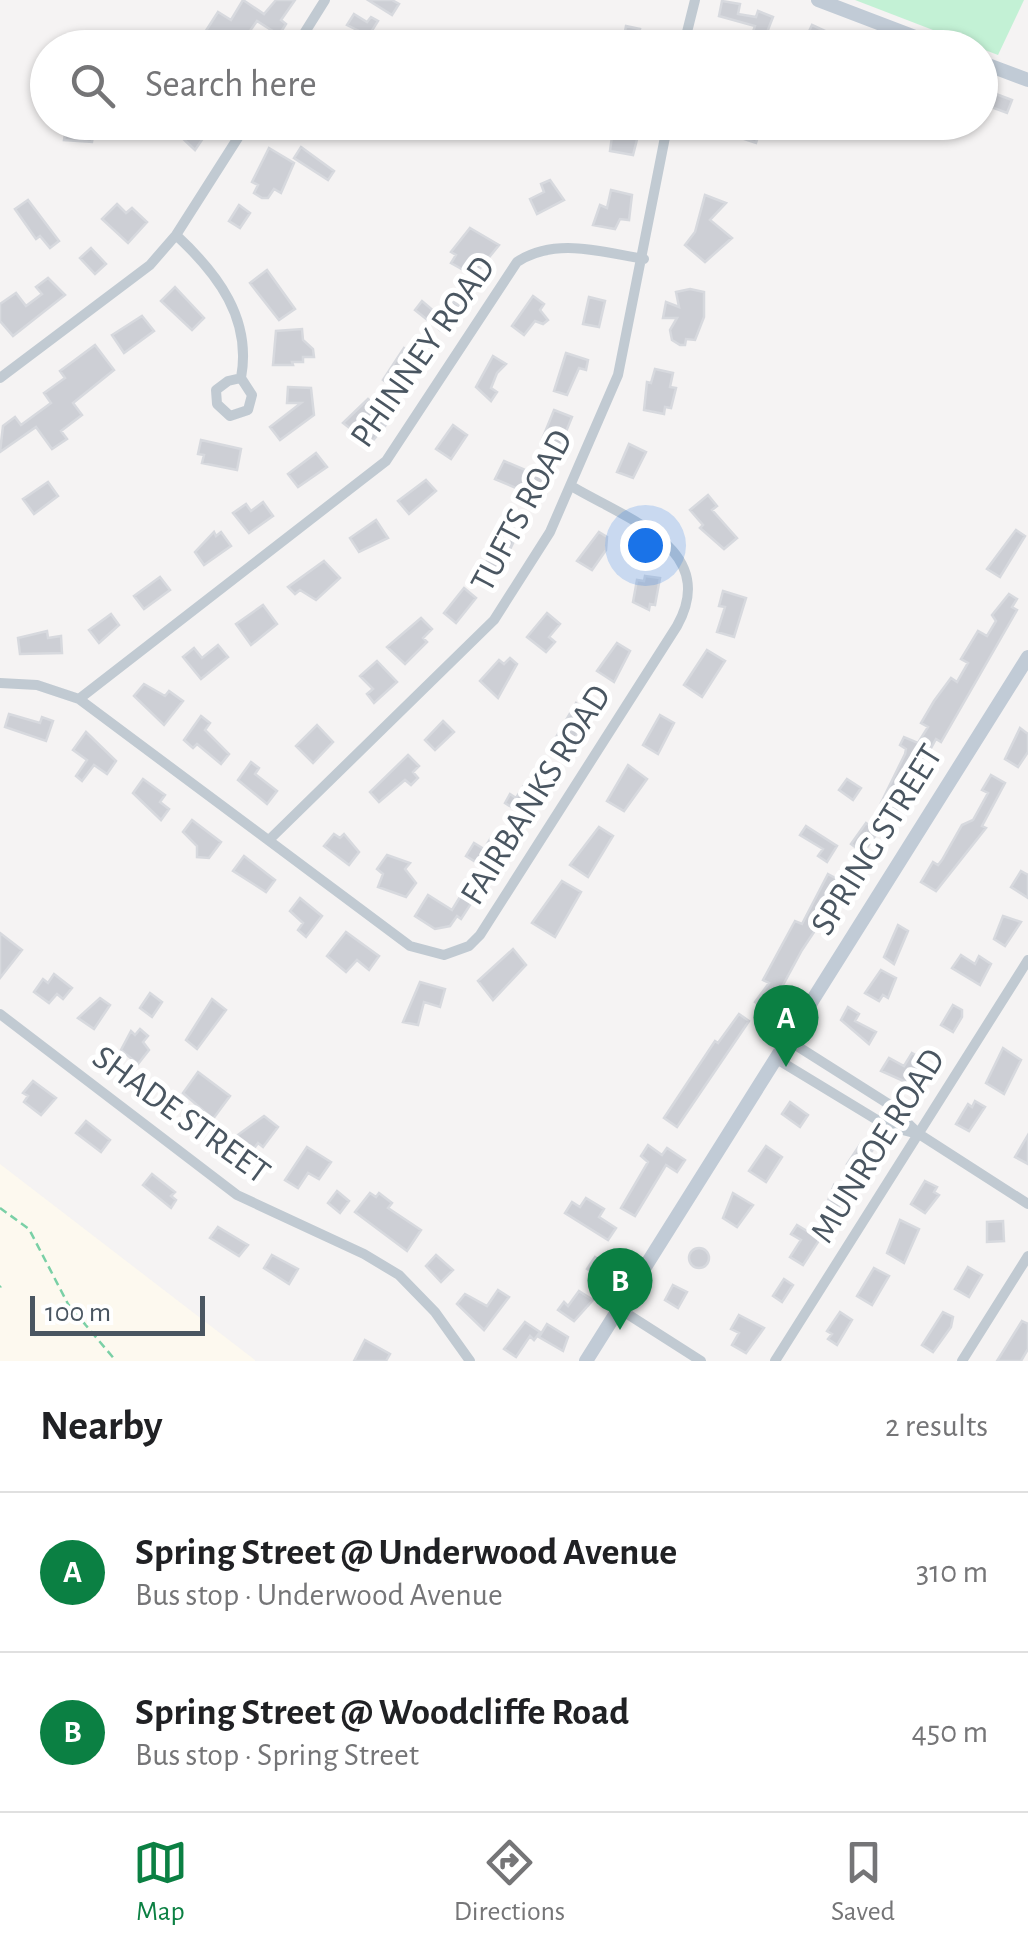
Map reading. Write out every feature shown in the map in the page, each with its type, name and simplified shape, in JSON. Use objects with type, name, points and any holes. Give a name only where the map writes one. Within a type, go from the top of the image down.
[{"type":"main road","points":[[818,0],[897,30]]},
{"type":"main road","points":[[998,69],[1028,80]]},
{"type":"main road","name":"SPRING STREET","points":[[586,1361],[1028,657]]},
{"type":"street","points":[[307,30],[326,0]]},
{"type":"street","points":[[688,30],[695,0]]},
{"type":"street","points":[[0,378],[137,277],[176,235],[237,140]]},
{"type":"street","name":"TUFTS ROAD","points":[[269,840],[494,620],[550,532],[573,487],[618,375],[665,140]]},
{"type":"street","points":[[176,235],[220,284],[242,325],[246,352],[241,378]]},
{"type":"street","name":"PHINNEY ROAD","points":[[79,699],[386,461],[517,262],[542,249],[561,247],[644,259]]},
{"type":"street","name":"FAIRBANKS ROAD","points":[[0,683],[36,685],[79,699],[410,946],[444,954],[469,946],[480,935],[677,626],[689,598],[686,570],[668,545],[573,487]]},
{"type":"street","name":"MUNROE ROAD","points":[[775,1361],[1028,960]]},
{"type":"street","name":"SHADE STREET","points":[[0,1014],[237,1196],[364,1254],[398,1275],[434,1312],[470,1361]]},
{"type":"street","points":[[786,1040],[887,1103],[918,1134],[1028,1204]]},
{"type":"street","points":[[774,1058],[886,1126],[918,1134]]},
{"type":"street","points":[[962,1361],[1028,1256]]},
{"type":"street","points":[[618,1308],[701,1361]]},
{"type":"path","points":[[0,1208],[30,1229],[68,1304],[116,1361]]},
{"type":"shaded area","points":[[0,1164],[255,1360],[255,1361],[0,1361]]},
{"type":"green space","points":[[855,0],[1024,0],[998,55],[998,30],[933,30]]},
{"type":"building","points":[[243,0],[264,14],[276,0],[295,0],[281,20],[286,24],[282,30],[271,30],[257,21],[251,30],[206,30],[218,12],[231,20]]},
{"type":"building","points":[[368,0],[392,0],[399,4],[392,15]]},
{"type":"building","points":[[722,1],[740,4],[738,14],[756,17],[758,11],[773,17],[768,30],[754,30],[755,26],[719,16]]},
{"type":"building","points":[[354,14],[367,22],[371,17],[378,21],[372,30],[347,25]]},
{"type":"building","points":[[998,95],[1012,100],[1007,113],[998,110]]},
{"type":"building","points":[[184,140],[202,140],[195,150]]},
{"type":"building","points":[[612,140],[637,140],[633,155],[610,151]]},
{"type":"building","points":[[301,147],[334,171],[328,180],[294,158]]},
{"type":"building","points":[[269,148],[294,163],[281,193],[274,189],[268,198],[262,198],[254,193],[258,185],[252,182]]},
{"type":"building","points":[[550,180],[564,200],[537,214],[530,199],[544,192],[541,184]]},
{"type":"building","points":[[611,190],[632,195],[629,220],[620,219],[615,229],[593,225],[600,205],[607,208]]},
{"type":"building","points":[[705,195],[726,203],[710,220],[732,238],[705,262],[685,245],[695,232]]},
{"type":"building","points":[[28,200],[59,241],[50,248],[40,236],[36,239],[15,209]]},
{"type":"building","points":[[117,204],[126,213],[132,208],[147,222],[128,243],[102,219]]},
{"type":"building","points":[[239,205],[250,213],[240,228],[229,221]]},
{"type":"building","points":[[470,228],[499,245],[474,276],[451,263],[456,255],[451,252]]},
{"type":"building","points":[[91,248],[106,264],[95,274],[80,258]]},
{"type":"building","points":[[267,270],[295,309],[279,320],[250,283]]},
{"type":"building","points":[[48,278],[65,295],[13,336],[0,321],[0,304],[16,293],[26,306],[42,294],[36,287]]},
{"type":"building","points":[[175,287],[204,318],[192,330],[161,301]]},
{"type":"building","points":[[676,292],[704,292],[704,317],[695,340],[686,339],[685,345],[680,345],[672,340],[670,330],[677,318],[663,318],[666,302],[679,307]]},
{"type":"building","points":[[533,296],[544,304],[540,310],[548,320],[543,324],[535,321],[524,335],[512,326]]},
{"type":"building","points":[[589,297],[605,301],[599,327],[583,324]]},
{"type":"building","points":[[447,298],[460,306],[440,330],[415,310],[422,301],[436,313]]},
{"type":"building","points":[[142,316],[154,331],[124,353],[112,335]]},
{"type":"building","points":[[302,329],[303,340],[313,349],[314,357],[303,357],[303,362],[292,362],[293,365],[273,365],[276,331]]},
{"type":"building","points":[[95,345],[114,370],[73,403],[82,415],[61,431],[67,439],[52,449],[36,427],[0,452],[3,426],[15,417],[21,425],[51,403],[44,393],[65,378],[60,371]]},
{"type":"building","points":[[404,348],[418,357],[400,385],[395,382],[392,386],[383,380]]},
{"type":"building","points":[[566,353],[588,360],[586,370],[579,368],[567,395],[554,391]]},
{"type":"building","points":[[493,356],[506,364],[497,373],[491,388],[497,392],[491,401],[476,387]]},
{"type":"building","points":[[655,369],[673,373],[670,387],[676,388],[671,408],[665,407],[664,414],[644,410],[647,382],[651,383]]},
{"type":"building","points":[[288,387],[311,388],[314,415],[280,440],[270,427],[301,403],[287,403]]},
{"type":"building","points":[[368,399],[385,413],[379,419],[386,425],[370,444],[343,423]]},
{"type":"building","points":[[554,410],[572,417],[559,449],[541,442]]},
{"type":"building","points":[[453,425],[467,435],[451,459],[436,449]]},
{"type":"building","points":[[201,440],[241,449],[237,470],[202,463],[204,455],[198,454]]},
{"type":"building","points":[[629,444],[646,452],[633,478],[617,472]]},
{"type":"building","points":[[316,453],[327,467],[298,487],[288,474]]},
{"type":"building","points":[[504,461],[551,481],[542,499],[495,479]]},
{"type":"building","points":[[426,480],[436,491],[409,514],[398,501]]},
{"type":"building","points":[[48,482],[58,496],[34,514],[23,499]]},
{"type":"building","points":[[708,495],[717,506],[712,510],[737,538],[724,549],[700,528],[703,525],[690,510]]},
{"type":"building","points":[[263,502],[273,516],[249,533],[233,513],[246,504],[251,511]]},
{"type":"building","points":[[376,520],[388,538],[359,552],[350,538]]},
{"type":"building","points":[[501,529],[516,537],[499,572],[485,565]]},
{"type":"building","points":[[1016,530],[1025,536],[1000,577],[987,569]]},
{"type":"building","points":[[214,532],[216,536],[221,532],[231,546],[204,565],[195,552]]},
{"type":"building","points":[[599,532],[607,537],[606,550],[592,570],[577,561]]},
{"type":"building","points":[[324,561],[340,578],[316,600],[300,590],[295,594],[288,587]]},
{"type":"building","points":[[645,576],[660,578],[655,605],[650,604],[649,610],[633,602],[637,580],[644,581]]},
{"type":"building","points":[[160,577],[170,590],[144,609],[134,596]]},
{"type":"building","points":[[464,588],[476,598],[456,623],[444,613]]},
{"type":"building","points":[[723,591],[746,598],[734,637],[717,632],[725,607],[719,606]]},
{"type":"building","points":[[1009,594],[1017,599],[1012,607],[1017,610],[941,742],[936,739],[897,810],[893,810],[881,803],[905,754],[906,749],[900,745],[904,737],[918,743],[928,727],[921,723],[934,701],[951,678],[957,682],[968,663],[961,659],[978,631],[987,636],[996,621],[992,615]]},
{"type":"building","points":[[263,605],[277,624],[251,645],[236,624]]},
{"type":"building","points":[[547,613],[560,624],[549,637],[555,642],[546,652],[527,637]]},
{"type":"building","points":[[111,614],[119,625],[99,643],[89,630]]},
{"type":"building","points":[[421,618],[432,629],[423,638],[427,642],[405,664],[387,647]]},
{"type":"building","points":[[47,631],[48,638],[61,636],[62,653],[20,654],[18,638]]},
{"type":"building","points":[[617,643],[630,651],[614,682],[597,671]]},
{"type":"building","points":[[218,645],[228,657],[201,679],[183,657],[194,648],[202,658]]},
{"type":"building","points":[[707,650],[725,661],[702,697],[684,685]]},
{"type":"building","points":[[510,658],[517,664],[498,698],[480,681],[499,660],[504,664]]},
{"type":"building","points":[[377,661],[397,682],[374,703],[367,694],[373,689],[360,676]]},
{"type":"building","points":[[144,684],[165,696],[169,691],[183,701],[164,725],[134,696]]},
{"type":"building","points":[[576,703],[590,717],[565,752],[552,744]]},
{"type":"building","points":[[9,714],[40,723],[42,717],[53,721],[46,741],[5,727]]},
{"type":"building","points":[[660,715],[674,723],[658,754],[643,745]]},
{"type":"building","points":[[201,716],[210,723],[205,730],[229,754],[221,764],[197,744],[193,748],[184,740]]},
{"type":"building","points":[[443,721],[454,732],[435,750],[425,740]]},
{"type":"building","points":[[317,725],[333,742],[313,763],[296,746]]},
{"type":"building","points":[[1020,728],[1028,734],[1028,752],[1018,767],[1005,759]]},
{"type":"building","points":[[86,732],[116,761],[107,774],[94,765],[82,781],[76,776],[87,760],[73,750]]},
{"type":"building","points":[[408,755],[419,766],[413,772],[418,778],[411,785],[405,780],[379,802],[370,792]]},
{"type":"building","points":[[251,762],[259,768],[255,774],[277,791],[267,804],[238,780]]},
{"type":"building","points":[[628,765],[647,779],[624,811],[607,801]]},
{"type":"building","points":[[991,775],[1005,783],[982,826],[986,828],[936,891],[921,882],[933,862],[938,865],[942,860],[962,825],[973,820],[988,793],[982,790]]},
{"type":"building","points":[[143,779],[165,795],[160,802],[169,809],[161,820],[133,793]]},
{"type":"building","points":[[847,779],[861,788],[853,800],[839,790]]},
{"type":"building","points":[[527,781],[543,790],[524,815],[505,803],[510,794],[516,798]]},
{"type":"building","points":[[192,820],[221,842],[209,858],[197,857],[197,846],[183,832]]},
{"type":"building","points":[[866,823],[878,832],[863,853],[851,844]]},
{"type":"building","points":[[806,826],[837,846],[827,862],[818,856],[823,849],[800,835]]},
{"type":"building","points":[[599,827],[613,836],[588,877],[570,865]]},
{"type":"building","points":[[334,834],[340,838],[344,834],[359,852],[349,865],[324,846]]},
{"type":"building","points":[[492,836],[508,846],[489,870],[466,856],[474,843],[484,849]]},
{"type":"building","points":[[387,855],[410,863],[405,869],[416,883],[406,897],[378,887],[383,874],[377,869]]},
{"type":"building","points":[[244,856],[275,880],[266,892],[233,871]]},
{"type":"building","points":[[1021,871],[1028,875],[1028,898],[1011,887]]},
{"type":"building","points":[[828,874],[846,884],[802,950],[776,998],[783,1003],[773,1016],[755,1002],[769,983],[763,980],[795,921],[802,924]]},
{"type":"building","points":[[562,881],[581,892],[555,937],[532,923]]},
{"type":"building","points":[[463,892],[474,899],[461,919],[457,916],[450,926],[435,929],[415,916],[428,895],[452,910]]},
{"type":"building","points":[[300,898],[322,916],[306,937],[298,930],[303,923],[290,911]]},
{"type":"building","points":[[1003,916],[1021,922],[1005,946],[994,939]]},
{"type":"building","points":[[898,925],[908,931],[894,964],[884,957]]},
{"type":"building","points":[[346,932],[379,956],[369,970],[357,960],[346,972],[327,956]]},
{"type":"building","points":[[0,933],[22,950],[0,978]]},
{"type":"building","points":[[513,949],[526,965],[493,1000],[478,981]]},
{"type":"building","points":[[961,955],[975,964],[979,956],[991,964],[980,985],[952,968]]},
{"type":"building","points":[[881,970],[896,978],[888,998],[883,995],[879,1001],[865,993]]},
{"type":"building","points":[[54,974],[72,988],[63,999],[57,994],[49,1003],[34,992],[43,979],[48,983]]},
{"type":"building","points":[[420,982],[445,989],[440,1007],[424,1002],[418,1025],[403,1022]]},
{"type":"building","points":[[150,993],[162,1002],[152,1017],[140,1008]]},
{"type":"building","points":[[100,998],[110,1005],[94,1029],[78,1018]]},
{"type":"building","points":[[212,999],[226,1010],[197,1049],[186,1040]]},
{"type":"building","points":[[953,1005],[962,1010],[962,1017],[953,1032],[941,1025]]},
{"type":"building","points":[[848,1007],[859,1014],[855,1021],[876,1032],[869,1044],[841,1020]]},
{"type":"building","points":[[739,1014],[749,1021],[677,1127],[664,1118],[715,1041],[718,1043]]},
{"type":"building","points":[[140,1029],[148,1036],[143,1042],[149,1050],[138,1064],[121,1050],[131,1031],[135,1035]]},
{"type":"building","points":[[1003,1048],[1021,1060],[1004,1094],[986,1083]]},
{"type":"building","points":[[912,1053],[923,1059],[920,1065],[925,1067],[917,1081],[911,1077],[908,1083],[881,1071],[889,1058],[904,1066]]},
{"type":"building","points":[[198,1072],[230,1096],[213,1119],[183,1093]]},
{"type":"building","points":[[33,1081],[56,1098],[41,1115],[24,1102],[28,1096],[23,1093]]},
{"type":"building","points":[[975,1101],[985,1107],[969,1131],[956,1124],[968,1104],[972,1107]]},
{"type":"building","points":[[790,1102],[808,1115],[800,1127],[782,1114]]},
{"type":"building","points":[[264,1116],[278,1127],[263,1147],[258,1143],[250,1154],[231,1140]]},
{"type":"building","points":[[86,1121],[110,1140],[101,1152],[76,1133]]},
{"type":"building","points":[[1028,1135],[1028,1164],[1015,1157]]},
{"type":"building","points":[[861,1143],[872,1151],[855,1169],[847,1164]]},
{"type":"building","points":[[648,1145],[662,1155],[667,1148],[685,1160],[677,1172],[666,1165],[635,1216],[621,1208],[648,1162],[641,1156]]},
{"type":"building","points":[[766,1146],[782,1157],[766,1182],[749,1171]]},
{"type":"building","points":[[307,1147],[331,1162],[319,1179],[308,1173],[298,1188],[285,1180]]},
{"type":"building","points":[[152,1174],[175,1192],[171,1208],[143,1185]]},
{"type":"building","points":[[925,1181],[937,1187],[934,1192],[939,1195],[925,1213],[911,1204]]},
{"type":"building","points":[[834,1185],[843,1191],[844,1198],[836,1212],[826,1206]]},
{"type":"building","points":[[337,1191],[349,1201],[340,1213],[328,1203]]},
{"type":"building","points":[[370,1193],[376,1197],[379,1193],[392,1203],[388,1208],[421,1230],[407,1251],[355,1212]]},
{"type":"building","points":[[733,1193],[753,1205],[737,1227],[723,1218]]},
{"type":"building","points":[[586,1198],[604,1209],[599,1217],[616,1228],[608,1240],[565,1213],[572,1202],[580,1207]]},
{"type":"building","points":[[900,1220],[919,1229],[904,1263],[887,1253]]},
{"type":"building","points":[[1003,1221],[1004,1241],[987,1242],[987,1222]]},
{"type":"building","points":[[797,1225],[820,1239],[803,1265],[790,1257],[801,1240],[791,1234]]},
{"type":"building","points":[[218,1227],[248,1245],[239,1256],[210,1238]]},
{"type":"building","points":[[699,1248],[709,1258],[699,1268],[689,1258]]},
{"type":"building","points":[[272,1255],[298,1269],[289,1284],[264,1268]]},
{"type":"building","points":[[436,1255],[453,1270],[441,1282],[426,1266]]},
{"type":"building","points":[[595,1257],[613,1270],[605,1281],[587,1269]]},
{"type":"building","points":[[968,1267],[982,1275],[969,1297],[955,1289]]},
{"type":"building","points":[[874,1268],[889,1276],[872,1305],[857,1296]]},
{"type":"building","points":[[784,1279],[793,1285],[782,1302],[773,1296]]},
{"type":"building","points":[[673,1285],[687,1292],[678,1308],[665,1300]]},
{"type":"building","points":[[498,1290],[509,1297],[484,1330],[457,1304],[465,1294],[487,1306]]},
{"type":"building","points":[[579,1291],[593,1300],[574,1321],[558,1310],[564,1302],[568,1306]]},
{"type":"building","points":[[840,1312],[852,1320],[837,1345],[828,1339],[832,1334],[827,1331]]},
{"type":"building","points":[[943,1312],[953,1317],[951,1327],[933,1352],[922,1345]]},
{"type":"building","points":[[739,1315],[764,1328],[746,1353],[732,1345],[739,1333],[731,1329]]},
{"type":"building","points":[[1022,1321],[1028,1324],[1028,1349],[1021,1361],[997,1361]]},
{"type":"building","points":[[525,1322],[540,1332],[534,1340],[530,1336],[516,1357],[504,1349]]},
{"type":"building","points":[[547,1324],[568,1337],[563,1351],[539,1337]]},
{"type":"building","points":[[365,1340],[390,1354],[386,1361],[354,1361]]},
{"type":"place","name":"Spring Street @ Underwood Avenue","points":[[786,1067]]},
{"type":"place","name":"Spring Street @ Woodcliffe Road","points":[[620,1330]]}]
